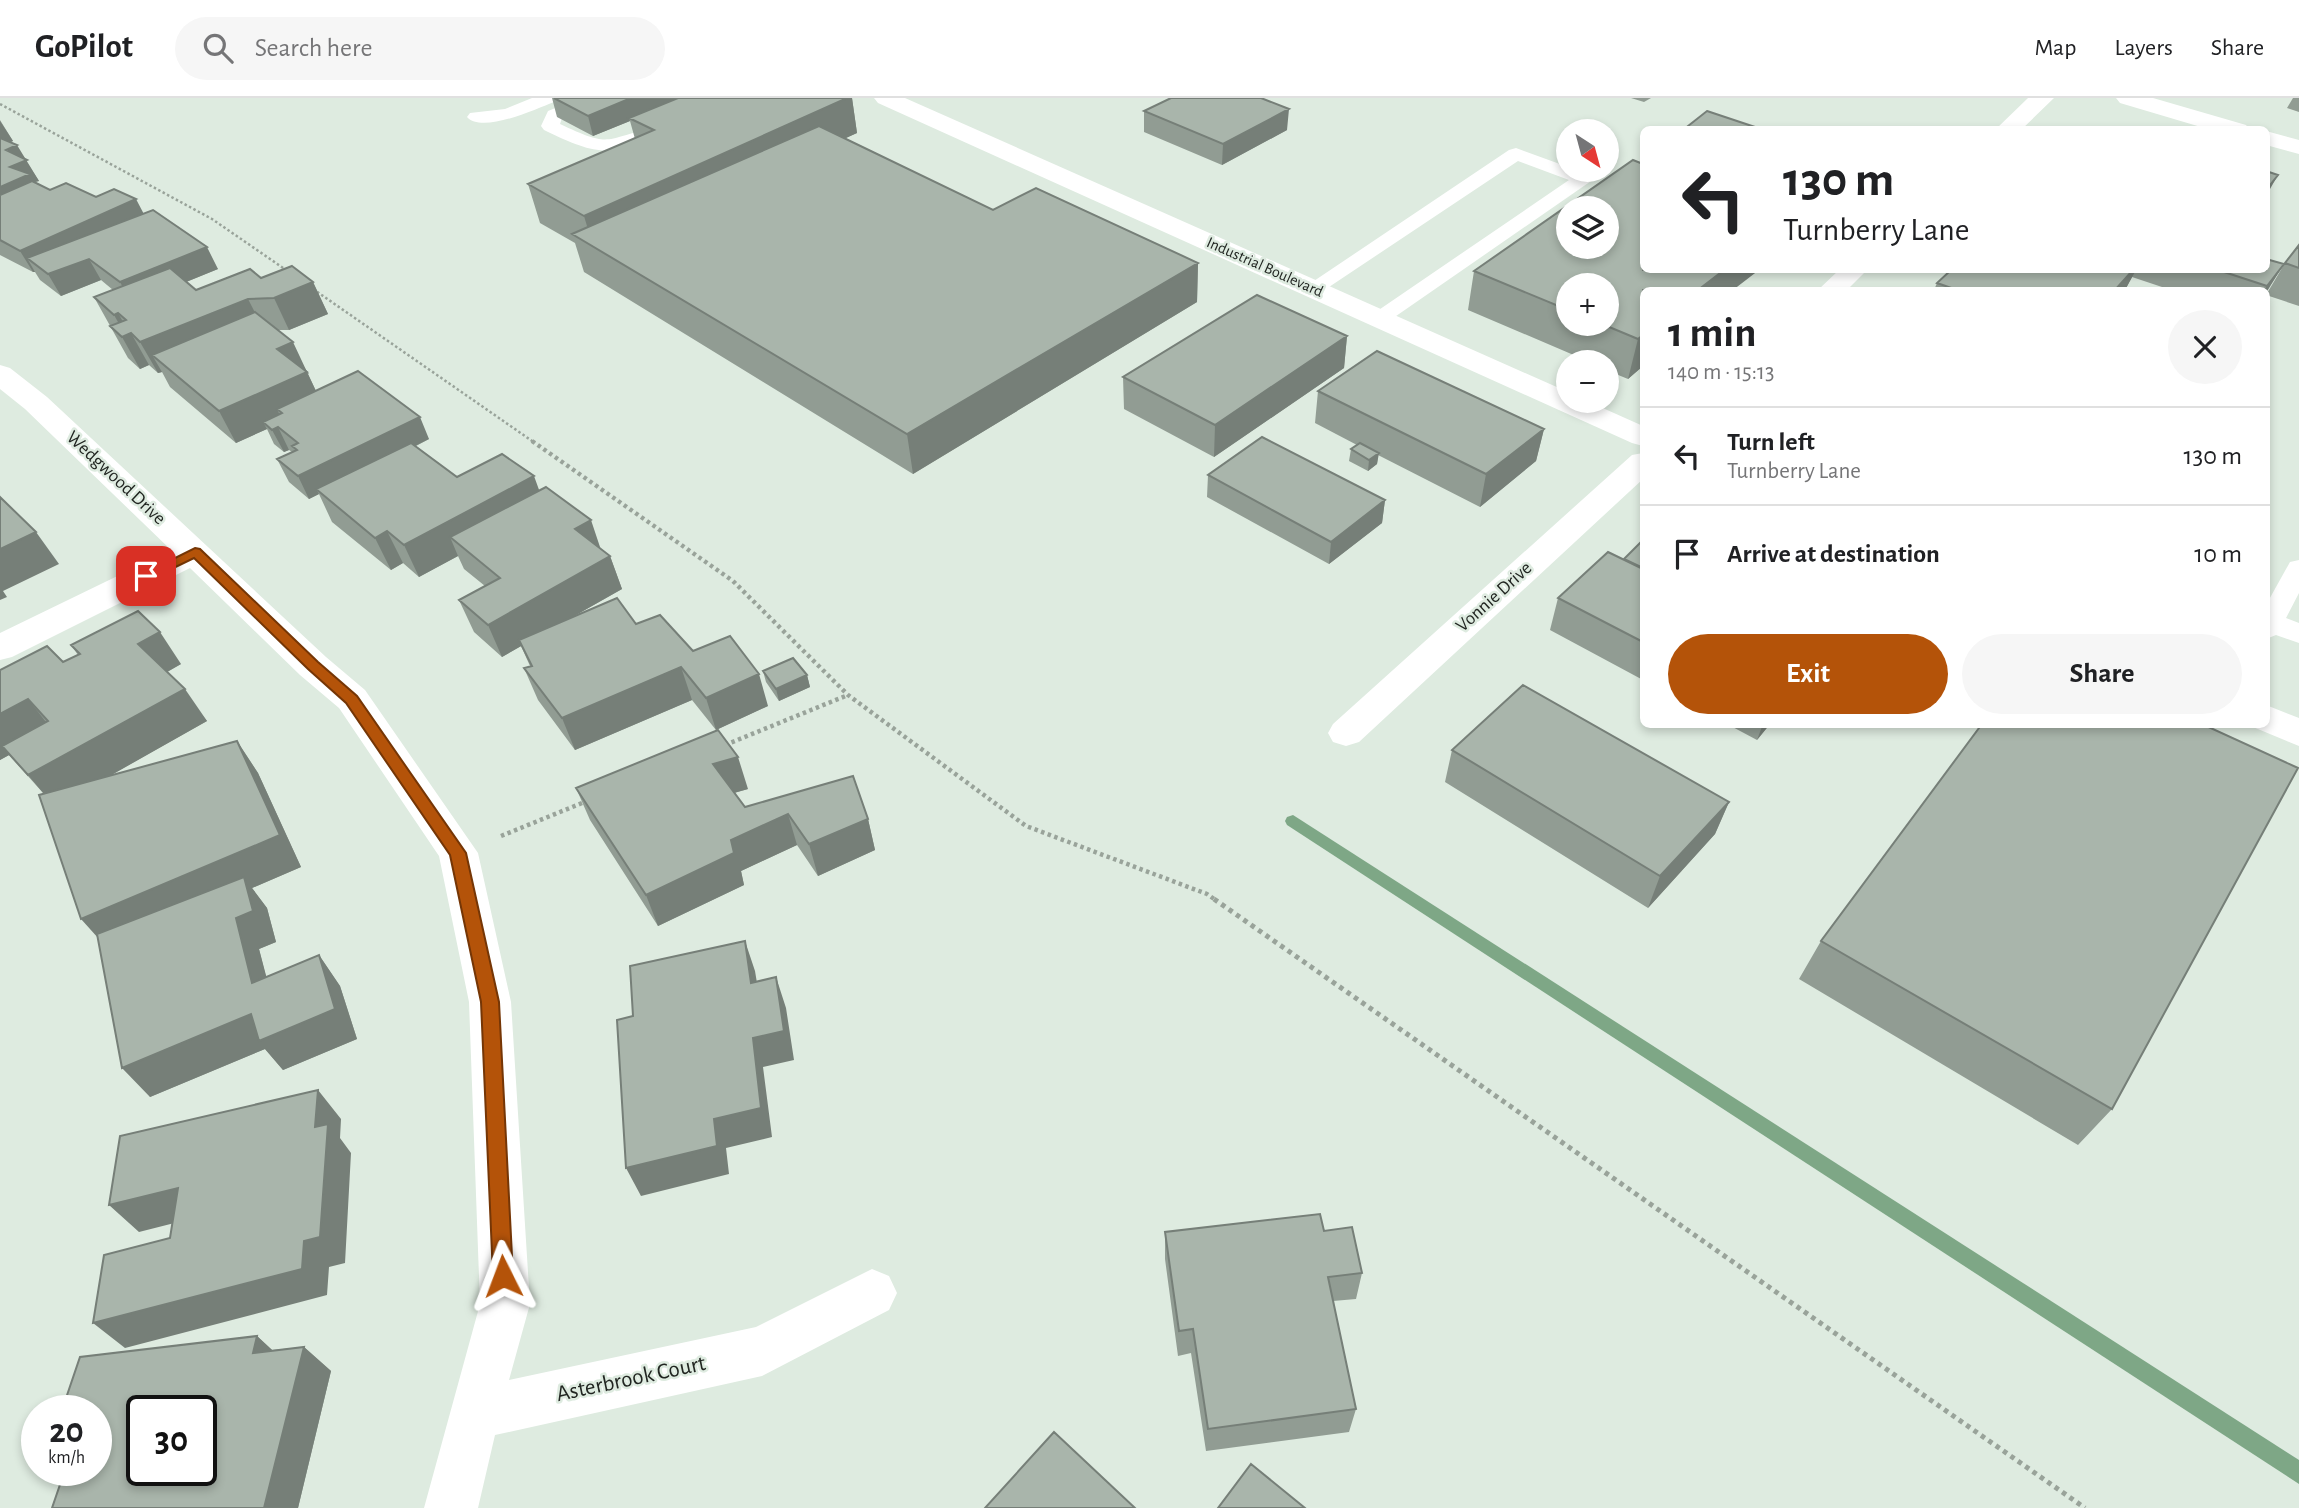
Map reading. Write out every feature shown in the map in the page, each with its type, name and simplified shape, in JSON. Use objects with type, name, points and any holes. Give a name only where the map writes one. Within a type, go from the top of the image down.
[{"type":"street","name":"Industrial Boulevard","points":[[886,98],[1640,436]]},
{"type":"street","points":[[2011,126],[2042,98]]},
{"type":"street","points":[[2128,98],[2224,126]]},
{"type":"street","points":[[2270,139],[2299,147]]},
{"type":"street","points":[[1834,287],[1851,273]]},
{"type":"street","name":"Wedgwood Drive","points":[[0,374],[36,403],[313,666],[352,699],[458,853],[490,1002],[505,1304],[474,1414]]},
{"type":"street","name":"Vonnie Drive","points":[[1346,733],[1640,465]]},
{"type":"street","points":[[0,648],[195,552]]},
{"type":"street","points":[[2270,720],[2299,733]]},
{"type":"street","name":"Asterbrook Court","points":[[474,1414],[762,1351],[872,1293]]},
{"type":"street","points":[[451,1508],[474,1414]]},
{"type":"lane","points":[[476,117],[508,114],[548,98]]},
{"type":"lane","points":[[595,98],[554,115],[550,127],[595,148],[621,147],[668,128]]},
{"type":"lane","points":[[1314,289],[1516,154],[1584,179],[1378,318]]},
{"type":"lane","points":[[2270,622],[2299,568]]},
{"type":"lane","points":[[2270,627],[2299,634]]},
{"type":"path","points":[[0,104],[212,219],[292,274]]},
{"type":"path","points":[[303,282],[733,581],[848,695],[1026,826],[1207,894],[2085,1508]]},
{"type":"path","points":[[722,746],[848,695]]},
{"type":"path","points":[[458,853],[596,797]]},
{"type":"building","points":[[554,98],[631,98],[588,116]]},
{"type":"building","points":[[678,98],[847,98],[584,216],[528,184],[654,130],[629,118]]},
{"type":"building","points":[[1171,98],[1261,98],[1289,109],[1223,144],[1144,111]]},
{"type":"building","points":[[1707,111],[1752,126],[1688,126]]},
{"type":"building","points":[[819,126],[993,210],[1036,188],[1198,263],[907,434],[572,234]]},
{"type":"building","points":[[0,138],[17,145],[6,150],[27,160],[10,167],[30,174],[0,187]]},
{"type":"building","points":[[1633,160],[1640,163],[1640,273],[1720,273],[1702,287],[1640,287],[1638,339],[1619,331],[1619,273],[1556,273],[1556,305],[1474,271],[1556,214],[1556,259],[1619,259],[1619,196],[1581,196],[1601,182],[1619,182],[1619,170]]},
{"type":"building","points":[[2270,172],[2278,175],[2270,185]]},
{"type":"building","points":[[32,181],[50,190],[66,183],[96,197],[114,189],[136,199],[20,251],[0,240],[0,195]]},
{"type":"building","points":[[153,210],[207,247],[120,282],[89,259],[48,274],[27,258]]},
{"type":"building","points":[[2299,245],[2299,268],[2285,263]]},
{"type":"building","points":[[2270,260],[2284,264],[2267,286],[2227,273],[2270,273]]},
{"type":"building","points":[[292,266],[313,282],[274,298],[248,299],[140,342],[131,333],[122,337],[110,326],[126,320],[118,313],[114,315],[94,297],[170,268],[196,290],[250,269],[261,278]]},
{"type":"building","points":[[1948,273],[2130,273],[2118,287],[1948,287],[1937,283]]},
{"type":"building","points":[[1257,295],[1347,336],[1215,425],[1123,377]]},
{"type":"building","points":[[255,312],[293,342],[277,349],[307,372],[219,411],[152,355]]},
{"type":"building","points":[[1377,351],[1544,429],[1486,474],[1318,391]]},
{"type":"building","points":[[358,371],[420,417],[298,476],[277,459],[297,450],[292,446],[298,443],[278,427],[272,430],[263,422],[282,413],[277,409]]},
{"type":"building","points":[[1262,437],[1385,500],[1331,542],[1208,475]]},
{"type":"building","points":[[411,443],[457,477],[502,454],[534,476],[404,545],[387,531],[375,538],[316,489]]},
{"type":"building","points":[[1360,443],[1379,453],[1369,460],[1351,449]]},
{"type":"building","points":[[546,487],[591,520],[575,529],[610,556],[488,625],[459,600],[500,578],[450,537]]},
{"type":"building","points":[[0,497],[36,532],[0,549]]},
{"type":"building","points":[[1640,543],[1640,567],[1624,559]]},
{"type":"building","points":[[1608,552],[1640,568],[1640,640],[1558,598]]},
{"type":"building","points":[[617,598],[636,624],[660,615],[693,651],[730,636],[759,674],[706,698],[681,667],[562,718],[524,668],[532,666],[519,640]]},
{"type":"building","points":[[138,611],[160,632],[138,644],[185,689],[28,775],[2,746],[48,721],[28,699],[0,714],[0,670],[47,646],[63,662],[80,654],[71,645]]},
{"type":"building","points":[[793,658],[807,675],[776,689],[763,671]]},
{"type":"building","points":[[1523,685],[1729,802],[1660,876],[1452,750]]},
{"type":"building","points":[[1979,728],[2211,728],[2298,768],[2112,1109],[1821,941]]},
{"type":"building","points":[[718,730],[738,757],[713,764],[745,807],[853,776],[868,819],[809,844],[788,814],[731,840],[734,853],[646,895],[576,788]]},
{"type":"building","points":[[237,741],[280,835],[81,919],[39,795]]},
{"type":"building","points":[[244,877],[253,911],[236,918],[252,983],[319,955],[335,1009],[259,1041],[251,1014],[122,1068],[97,934]]},
{"type":"building","points":[[745,941],[751,983],[776,977],[784,1031],[753,1038],[761,1108],[714,1119],[717,1146],[626,1168],[617,1020],[633,1016],[630,966]]},
{"type":"building","points":[[318,1090],[315,1127],[328,1124],[320,1237],[304,1241],[302,1269],[93,1323],[104,1255],[170,1238],[178,1188],[109,1205],[120,1136]]},
{"type":"building","points":[[1320,1214],[1324,1231],[1352,1227],[1362,1273],[1328,1277],[1356,1409],[1208,1429],[1193,1329],[1179,1331],[1165,1232]]},
{"type":"building","points":[[257,1336],[253,1353],[304,1347],[264,1508],[52,1508],[60,1486],[112,1486],[112,1395],[67,1395],[80,1357]]},
{"type":"building","points":[[1054,1432],[1135,1508],[985,1508]]},
{"type":"building","points":[[1251,1464],[1305,1508],[1218,1508]]},
{"type":"waterway","points":[[1293,821],[2299,1473]]},
{"type":"route","points":[[146,576],[195,552],[313,666],[352,699],[458,853],[490,1002],[503,1276]]}]
